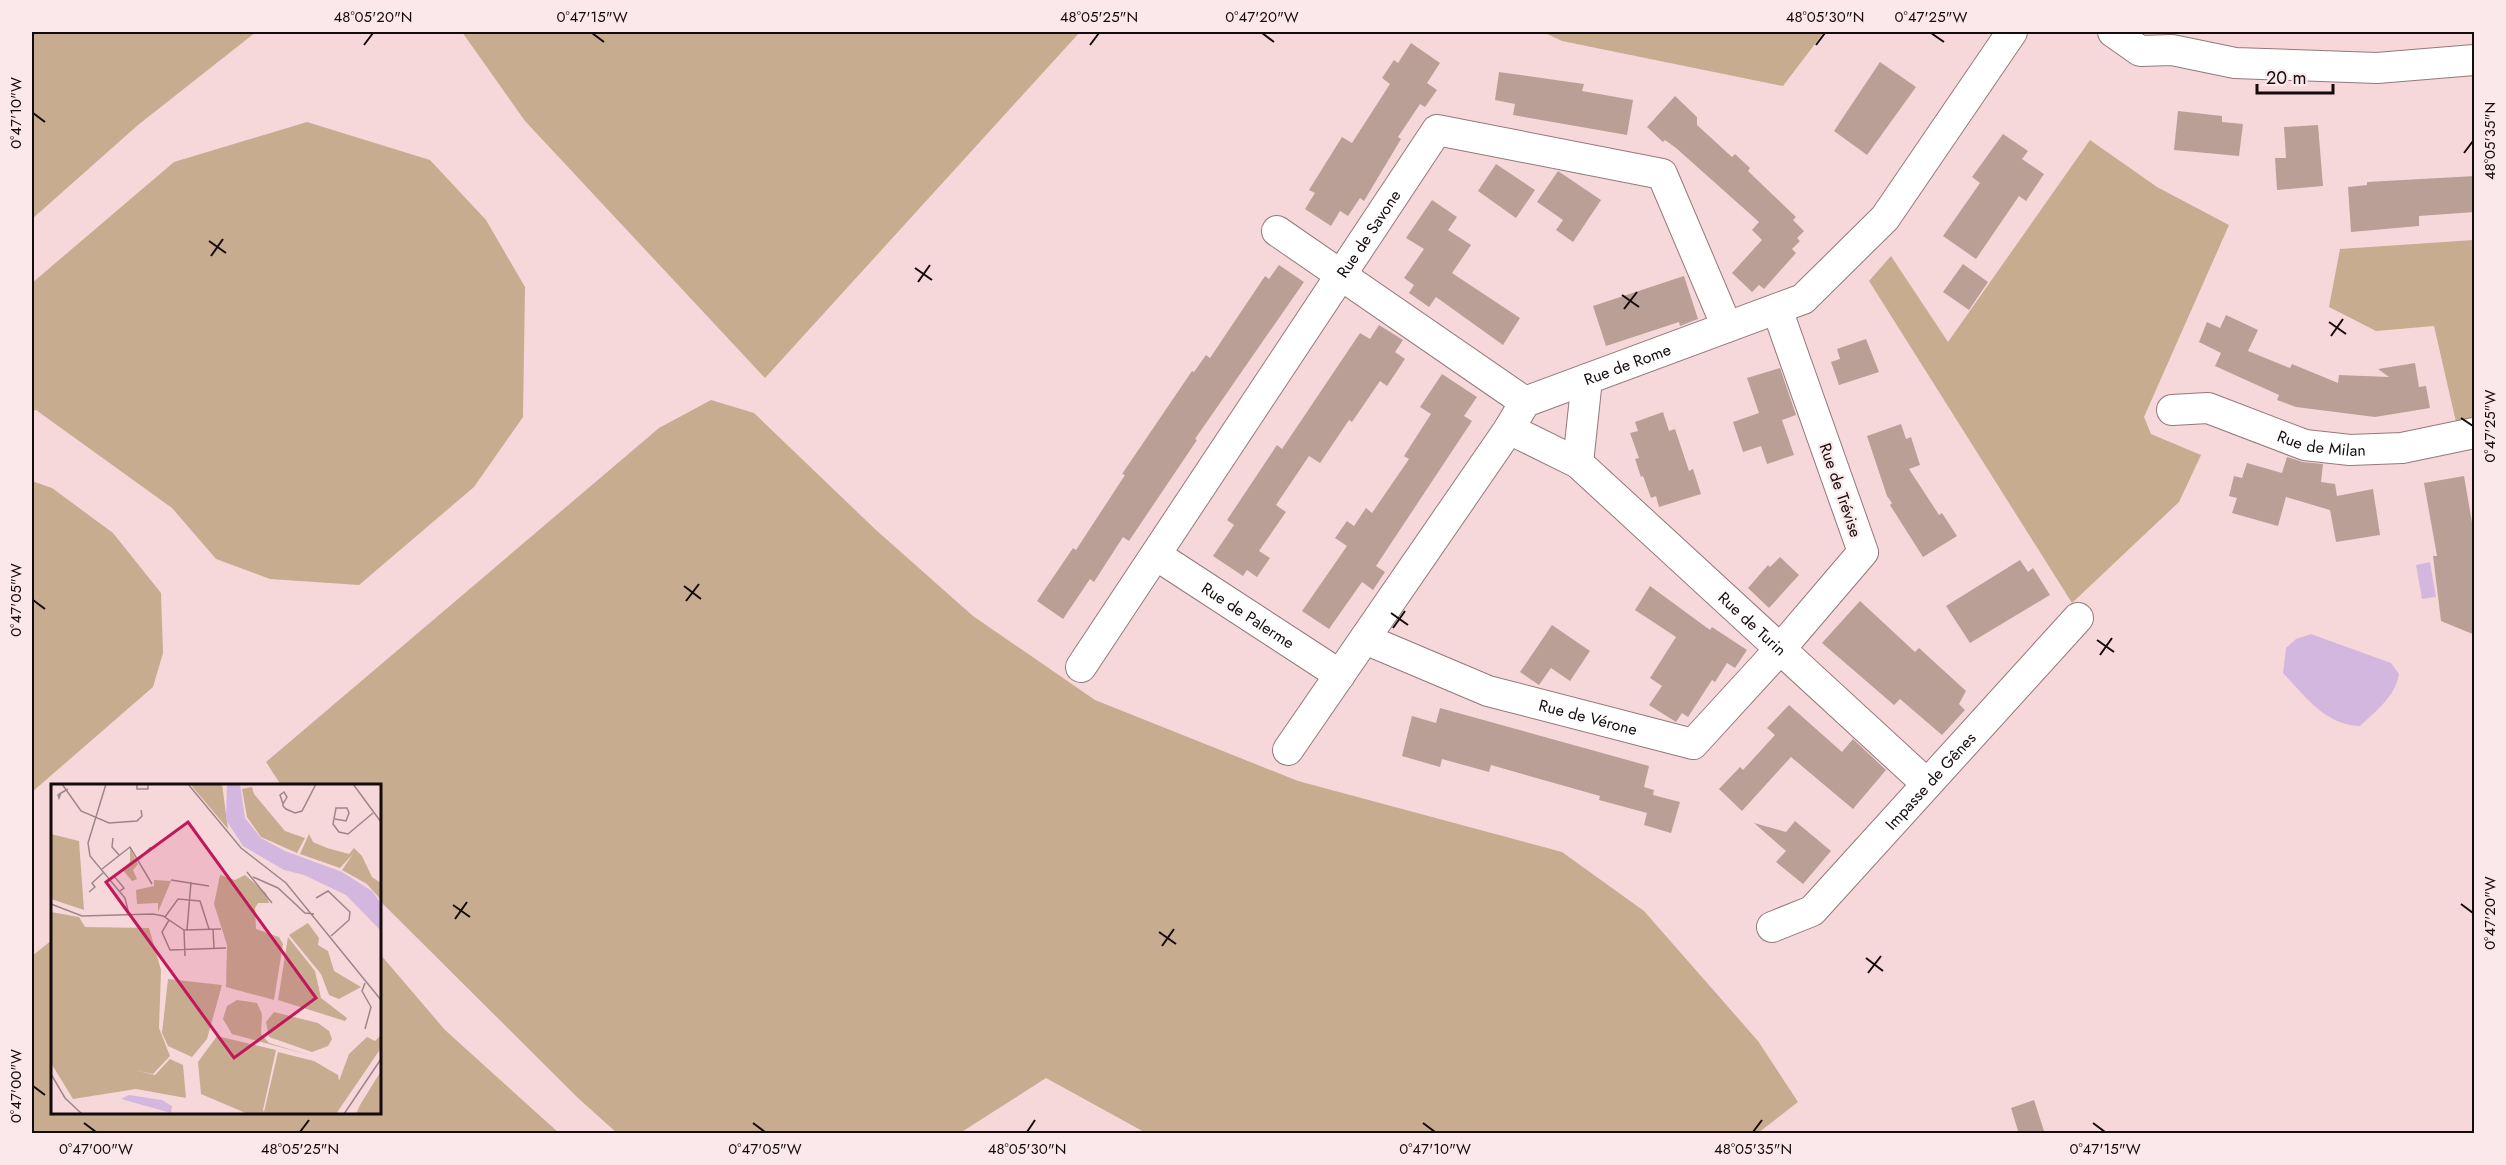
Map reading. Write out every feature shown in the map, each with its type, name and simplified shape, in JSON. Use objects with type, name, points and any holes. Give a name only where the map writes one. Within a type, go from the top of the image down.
[{"type":"street","name":"Rue de Rome","points":[[1525,402],[1803,299],[1884,218],[2012,32]]},
{"type":"street","points":[[2113,32],[2140,51],[2172,50],[2235,63],[2378,68],[2475,60]]},
{"type":"street","name":"Rue de Savone","points":[[1082,667],[1437,130],[1662,174],[1727,327]]},
{"type":"street","points":[[1277,231],[1525,402],[1509,429],[1288,750]]},
{"type":"street","name":"Rue de Trévise","points":[[1777,309],[1863,552],[1781,648]]},
{"type":"street","points":[[1578,463],[1587,379]]},
{"type":"street","name":"Rue de Milan","points":[[2172,410],[2208,408],[2305,445],[2350,450],[2402,448],[2475,433]]},
{"type":"street","name":"Rue de Turin","points":[[1509,429],[1578,463],[1926,784]]},
{"type":"street","name":"Rue de Palerme","points":[[1156,555],[1340,675]]},
{"type":"street","name":"Impasse de Gênes","points":[[1772,927],[1812,911],[2078,618]]},
{"type":"street","name":"Rue de Vérone","points":[[1365,639],[1488,691],[1693,744],[1781,648]]},
{"type":"shaded area","points":[[32,32],[256,32],[138,125],[32,219]]},
{"type":"shaded area","points":[[462,32],[1080,32],[765,378],[525,121]]},
{"type":"shaded area","points":[[1543,32],[1824,32],[1783,86],[1562,41]]},
{"type":"shaded area","points":[[307,122],[430,160],[486,220],[525,287],[523,417],[474,487],[359,585],[270,579],[216,559],[172,508],[36,410],[32,411],[32,283],[174,162]]},
{"type":"shaded area","points":[[2090,140],[2157,187],[2229,225],[2144,417],[2151,434],[2201,455],[2179,502],[2072,603],[1869,281],[1891,256],[1948,342]]},
{"type":"shaded area","points":[[2474,240],[2474,420],[2456,422],[2434,326],[2376,331],[2329,307],[2340,249]]},
{"type":"shaded area","points":[[711,400],[754,413],[876,530],[973,616],[1095,700],[1298,781],[1562,852],[1644,911],[1758,1041],[1798,1102],[1758,1133],[1146,1133],[1046,1078],[960,1133],[617,1133],[578,1098],[381,902],[381,784],[280,784],[266,762],[659,428]]},
{"type":"shaded area","points":[[32,481],[52,488],[113,533],[161,593],[163,653],[153,687],[32,792]]},
{"type":"shaded area","points":[[2430,562],[2436,597],[2422,599],[2416,565]]},
{"type":"shaded area","points":[[2311,634],[2391,663],[2399,674],[2389,697],[2360,726],[2336,721],[2326,715],[2308,700],[2283,673],[2286,648],[2296,639]]},
{"type":"shaded area","points":[[51,941],[51,1114],[381,1114],[381,955],[445,1030],[559,1133],[32,1133],[32,956]]},
{"type":"building","points":[[1411,43],[1440,63],[1427,83],[1437,90],[1425,107],[1420,104],[1398,137],[1401,139],[1364,201],[1360,198],[1348,216],[1340,211],[1331,226],[1305,209],[1315,193],[1309,190],[1342,137],[1352,143],[1390,84],[1382,78],[1394,60],[1398,63]]},
{"type":"building","points":[[1880,62],[1916,87],[1867,155],[1834,131]]},
{"type":"building","points":[[1499,72],[1584,84],[1582,91],[1633,100],[1627,135],[1513,115],[1515,104],[1495,100]]},
{"type":"building","points":[[1675,96],[1697,117],[1697,125],[1732,157],[1735,154],[1750,168],[1748,171],[1796,217],[1793,220],[1804,231],[1797,238],[1800,241],[1792,249],[1796,253],[1764,289],[1759,285],[1752,292],[1732,273],[1762,240],[1752,230],[1759,222],[1676,148],[1665,140],[1663,142],[1647,127]]},
{"type":"building","points":[[2178,111],[2222,116],[2222,122],[2243,124],[2239,156],[2174,150]]},
{"type":"building","points":[[2318,125],[2323,186],[2277,190],[2275,158],[2286,158],[2284,127]]},
{"type":"building","points":[[2003,134],[2028,151],[2022,159],[2044,174],[2026,201],[2019,196],[1976,259],[1943,236],[1980,183],[1972,177]]},
{"type":"building","points":[[1496,164],[1535,190],[1516,218],[1478,191]]},
{"type":"building","points":[[1558,171],[1601,200],[1573,242],[1556,230],[1563,220],[1537,202]]},
{"type":"building","points":[[2475,176],[2475,212],[2419,216],[2419,226],[2351,232],[2348,187],[2367,185],[2367,182]]},
{"type":"building","points":[[1432,200],[1457,217],[1448,230],[1471,245],[1452,273],[1520,318],[1503,345],[1436,297],[1429,307],[1409,293],[1414,285],[1404,278],[1424,249],[1406,238]]},
{"type":"building","points":[[1963,264],[1988,282],[1969,310],[1943,292]]},
{"type":"building","points":[[1279,265],[1304,282],[1195,439],[1197,440],[1129,541],[1123,537],[1094,582],[1090,579],[1063,619],[1037,601],[1073,548],[1076,550],[1125,475],[1122,474],[1192,371],[1194,372],[1206,355],[1210,358],[1265,276],[1269,279]]},
{"type":"building","points":[[1684,276],[1698,319],[1680,326],[1679,322],[1606,346],[1593,306]]},
{"type":"building","points":[[2226,315],[2258,330],[2248,351],[2290,368],[2292,364],[2338,383],[2339,375],[2389,377],[2378,369],[2415,363],[2419,387],[2426,386],[2430,408],[2375,417],[2296,407],[2277,400],[2279,395],[2215,366],[2221,353],[2199,342],[2207,322],[2220,328]]},
{"type":"building","points":[[1379,325],[1403,340],[1395,352],[1405,359],[1387,386],[1380,381],[1352,422],[1349,420],[1320,463],[1309,456],[1276,505],[1286,512],[1259,551],[1270,558],[1257,577],[1247,570],[1243,576],[1213,556],[1234,525],[1227,520],[1277,445],[1282,449],[1360,333],[1370,339]]},
{"type":"building","points":[[1866,339],[1879,372],[1839,385],[1831,362],[1840,359],[1837,349]]},
{"type":"building","points":[[1780,368],[1796,415],[1782,420],[1794,455],[1767,464],[1761,446],[1743,452],[1733,422],[1759,413],[1747,378]]},
{"type":"building","points":[[1442,374],[1477,397],[1464,416],[1472,421],[1376,566],[1385,572],[1373,590],[1362,582],[1329,629],[1302,611],[1347,546],[1335,538],[1347,521],[1354,526],[1366,508],[1372,513],[1409,459],[1404,456],[1431,414],[1420,407]]},
{"type":"building","points":[[1663,412],[1669,431],[1675,429],[1689,471],[1693,469],[1701,494],[1659,507],[1656,496],[1651,498],[1643,476],[1641,477],[1635,459],[1639,458],[1630,433],[1638,431],[1635,422]]},
{"type":"building","points":[[1901,424],[1906,439],[1911,437],[1920,465],[1909,469],[1939,515],[1942,513],[1957,536],[1923,557],[1890,505],[1892,503],[1887,496],[1867,436]]},
{"type":"building","points":[[2287,457],[2303,462],[2323,464],[2321,482],[2335,484],[2337,496],[2373,489],[2380,535],[2336,542],[2330,510],[2286,497],[2278,526],[2232,513],[2237,498],[2229,496],[2234,476],[2242,478],[2247,463],[2282,473]]},
{"type":"building","points":[[2464,476],[2475,540],[2475,635],[2441,621],[2433,556],[2437,556],[2424,483]]},
{"type":"building","points":[[1780,557],[1799,575],[1769,608],[1748,588],[1768,565],[1770,567]]},
{"type":"building","points":[[2020,560],[2028,572],[2033,568],[2050,595],[1970,643],[1946,606]]},
{"type":"building","points":[[1650,586],[1710,630],[1712,627],[1747,650],[1735,668],[1727,663],[1715,682],[1712,680],[1688,717],[1682,713],[1676,722],[1649,705],[1662,686],[1650,678],[1676,637],[1635,610]]},
{"type":"building","points":[[1860,601],[1915,652],[1919,648],[1966,691],[1959,704],[1965,710],[1942,735],[1900,699],[1894,705],[1822,643]]},
{"type":"building","points":[[1552,625],[1590,651],[1570,681],[1551,668],[1539,685],[1520,672]]},
{"type":"building","points":[[1789,705],[1842,752],[1853,739],[1886,770],[1853,809],[1791,757],[1742,811],[1719,789],[1740,767],[1743,770],[1775,735],[1767,728]]},
{"type":"building","points":[[1440,708],[1649,766],[1644,787],[1654,790],[1653,795],[1680,802],[1671,833],[1644,825],[1647,813],[1599,800],[1600,796],[1491,765],[1489,772],[1442,759],[1440,767],[1402,756],[1412,716],[1436,723]]},
{"type":"building","points":[[1795,821],[1831,851],[1803,884],[1776,862],[1786,851],[1754,823],[1786,832]]},
{"type":"building","points":[[2034,1100],[2045,1134],[2019,1134],[2011,1108]]}]
